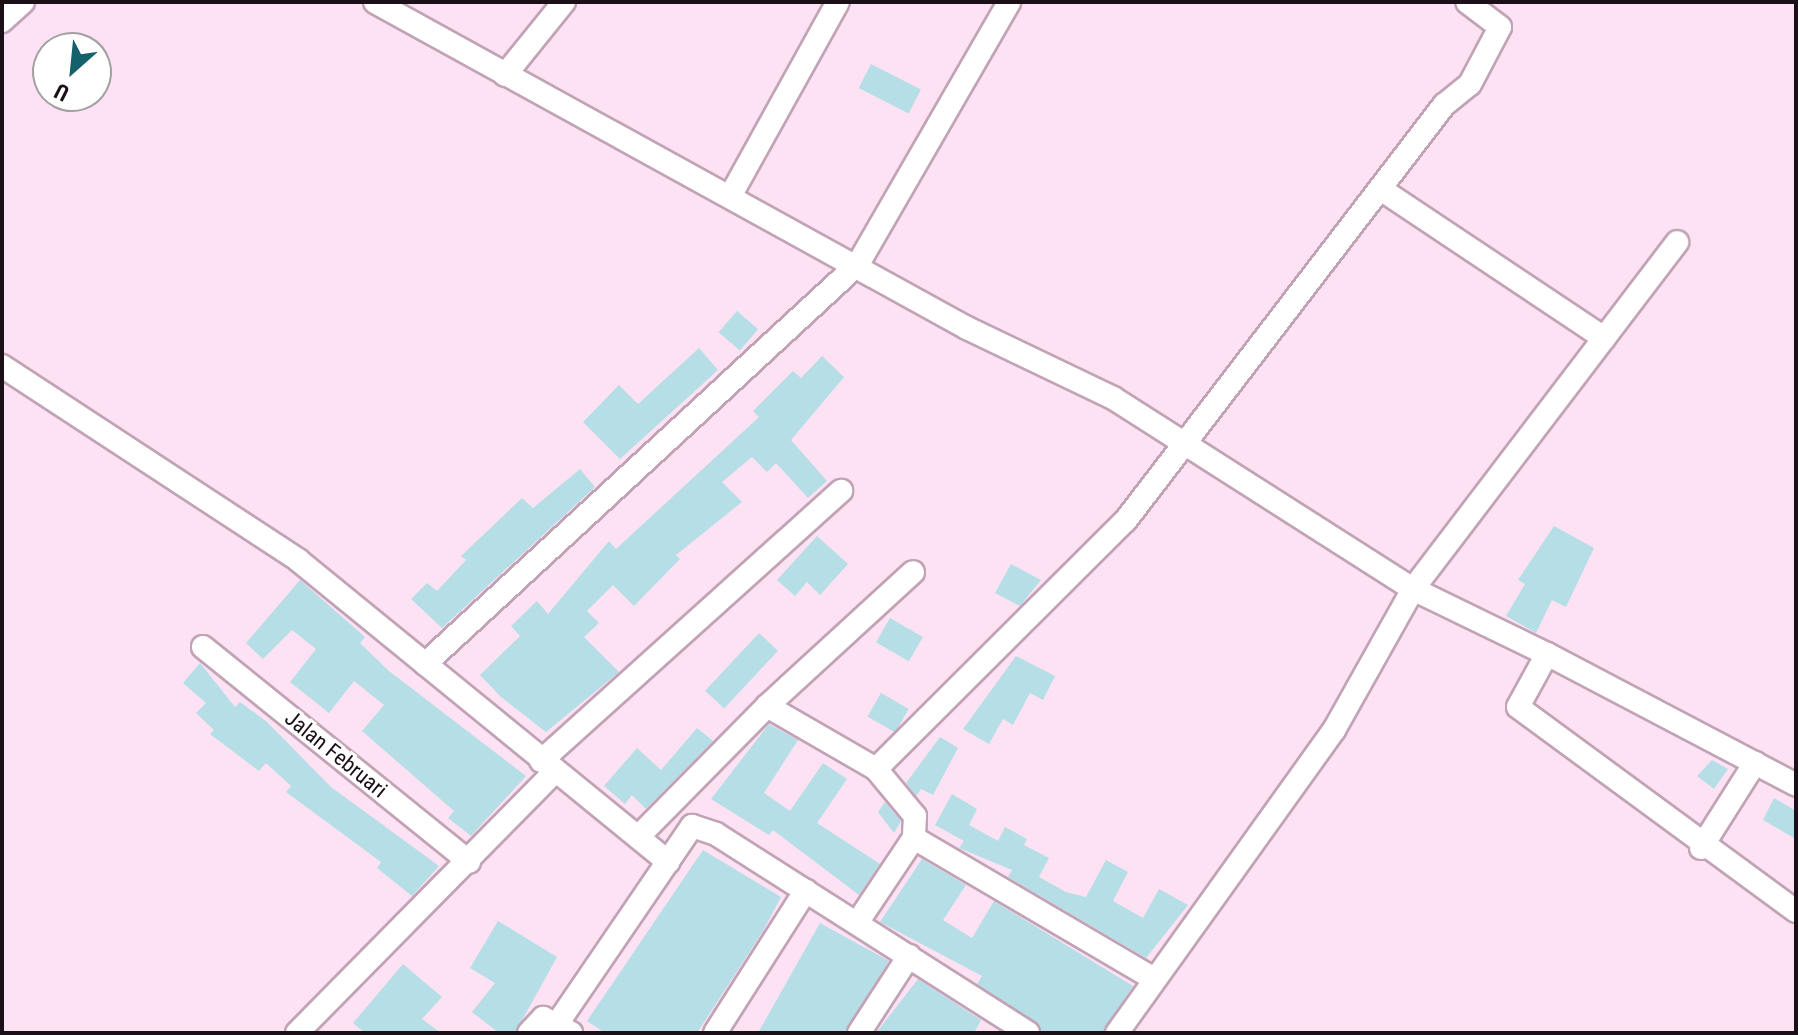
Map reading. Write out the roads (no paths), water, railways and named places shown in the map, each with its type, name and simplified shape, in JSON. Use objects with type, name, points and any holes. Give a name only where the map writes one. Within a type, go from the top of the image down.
[{"type":"street","points":[[2,21],[23,2]]},
{"type":"street","points":[[375,2],[505,75],[732,193],[967,328],[1113,398],[1178,444],[1413,589],[1547,654],[1796,785]]},
{"type":"street","points":[[505,75],[564,2]]},
{"type":"street","points":[[732,193],[838,2]]},
{"type":"street","points":[[425,664],[858,264],[1009,2]]},
{"type":"street","points":[[876,769],[1063,589],[1126,520],[1178,444],[1382,190],[1444,105],[1470,84],[1497,36],[1498,21],[1467,2]]},
{"type":"street","points":[[1382,190],[1604,338]]},
{"type":"street","points":[[1117,1033],[1153,978],[1334,730],[1413,589],[1677,242]]},
{"type":"street","points":[[2,366],[298,560],[668,862]]},
{"type":"street","points":[[297,1033],[469,862],[548,766],[841,491]]},
{"type":"street","points":[[638,837],[767,706],[913,572]]},
{"type":"street","name":"Jalan Februari","points":[[203,647],[469,862]]},
{"type":"street","points":[[1547,654],[1518,707],[1624,781],[1701,848],[1796,911]]},
{"type":"street","points":[[767,706],[876,769],[915,816],[914,838],[857,923]]},
{"type":"street","points":[[1701,848],[1755,763]]},
{"type":"street","points":[[529,1033],[540,1018],[564,1028],[668,862],[681,835],[702,828],[909,956],[999,1025],[1028,1033]]},
{"type":"street","points":[[914,838],[1153,978]]},
{"type":"street","points":[[715,1033],[806,890]]},
{"type":"street","points":[[859,1033],[909,956]]}]
